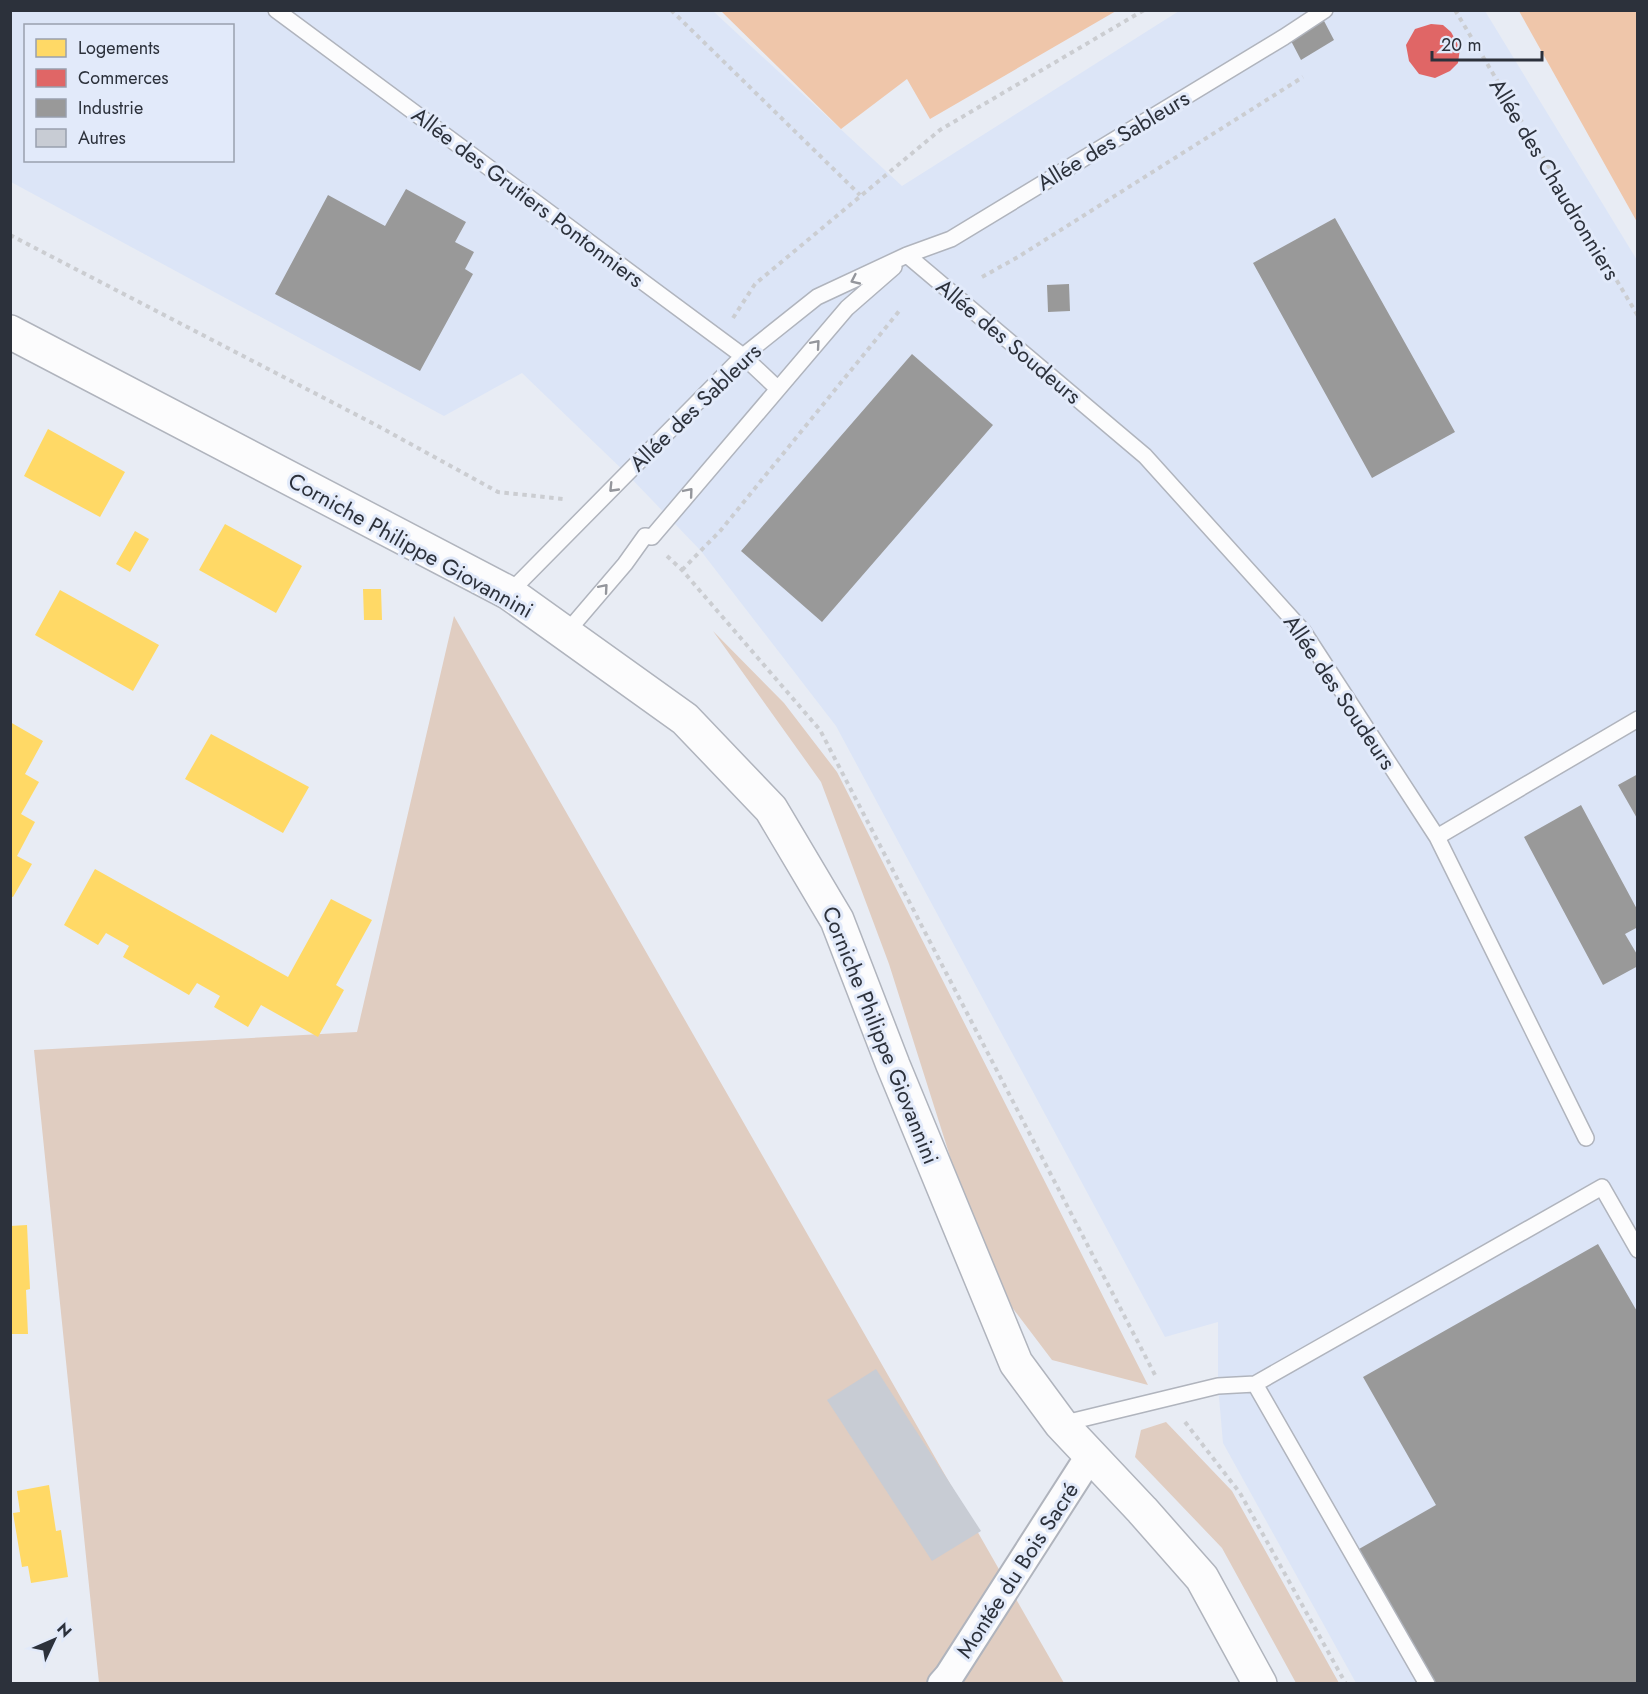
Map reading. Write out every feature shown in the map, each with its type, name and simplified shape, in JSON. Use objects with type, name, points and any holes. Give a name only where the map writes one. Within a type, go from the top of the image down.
[{"type":"main road","name":"Corniche Philippe Giovannini","points":[[10,332],[509,593],[685,719],[771,808],[837,920],[1016,1363],[1061,1424],[1202,1578],[1260,1683]]},
{"type":"street","name":"Montée du Bois Sacré","points":[[942,1683],[949,1677],[1090,1456]]},
{"type":"lane","name":"Allée des Grutiers Pontonniers","points":[[276,10],[743,357],[777,388]]},
{"type":"lane","name":"Allée des Sableurs","points":[[509,593],[743,357],[817,297],[951,238],[1325,10]]},
{"type":"lane","name":"Allée des Sableurs","points":[[566,633],[625,564],[645,536],[652,537],[847,308],[908,255]]},
{"type":"lane","name":"Allée des Soudeurs","points":[[908,255],[1145,456],[1303,631],[1437,837],[1586,1138]]},
{"type":"lane","points":[[1437,837],[1638,719]]},
{"type":"lane","points":[[1061,1424],[1218,1386],[1256,1384],[1602,1187],[1638,1250]]},
{"type":"lane","points":[[1256,1384],[1427,1683]]},
{"type":"path","points":[[671,10],[860,195]]},
{"type":"path","points":[[719,339],[755,284],[940,130],[1144,10]]},
{"type":"path","name":"Allée des Chaudronniers","points":[[1455,10],[1638,316]]},
{"type":"path","points":[[982,277],[1303,77]]},
{"type":"path","points":[[10,235],[376,425],[498,492],[566,500]]},
{"type":"path","points":[[682,570],[721,530],[900,310]]},
{"type":"path","points":[[645,536],[682,570],[820,730],[1167,1398],[1240,1493],[1346,1683]]},
{"type":"shaded area","points":[[10,11],[713,11],[902,186],[1179,11],[1485,11],[1637,260],[1637,1683],[1356,1683],[1223,1443],[1218,1386],[1218,1322],[1165,1337],[836,726],[701,551],[627,474],[522,373],[444,416],[11,182]]},
{"type":"shaded area","points":[[721,11],[1116,11],[930,119],[907,79],[841,129]]},
{"type":"shaded area","points":[[1519,11],[1637,11],[1637,222]]},
{"type":"shaded area","points":[[454,616],[1064,1683],[99,1683],[34,1050],[357,1032]]},
{"type":"shaded area","points":[[713,631],[784,703],[837,772],[1148,1385],[1052,1360],[1011,1306],[966,1207],[889,964],[821,782]]},
{"type":"shaded area","points":[[1166,1422],[1232,1491],[1339,1683],[1296,1683],[1222,1548],[1135,1457],[1141,1430]]},
{"type":"building: Logements","points":[[48,429],[125,472],[100,517],[24,476]]},
{"type":"building: Logements","points":[[225,524],[302,566],[276,613],[199,570]]},
{"type":"building: Logements","points":[[135,531],[149,539],[130,572],[116,564]]},
{"type":"building: Logements","points":[[363,589],[381,589],[382,620],[364,620]]},
{"type":"building: Logements","points":[[60,590],[159,645],[133,691],[35,635]]},
{"type":"building: Logements","points":[[10,722],[43,741],[25,774],[39,782],[21,814],[35,822],[17,856],[32,864],[13,897],[10,896]]},
{"type":"building: Logements","points":[[211,734],[309,787],[283,833],[185,779]]},
{"type":"building: Logements","points":[[95,869],[288,977],[331,899],[372,920],[336,985],[344,990],[318,1037],[261,1005],[248,1027],[214,1007],[220,996],[197,983],[189,995],[123,957],[129,946],[106,933],[98,945],[64,925]]},
{"type":"building: Logements","points":[[27,1225],[30,1289],[26,1290],[28,1334],[10,1334],[10,1226]]},
{"type":"building: Logements","points":[[49,1485],[56,1531],[61,1530],[68,1577],[31,1583],[28,1566],[22,1567],[13,1513],[20,1512],[17,1491]]},
{"type":"building: Commerces","points":[[1431,24],[1443,25],[1451,32],[1460,48],[1458,63],[1450,71],[1435,78],[1419,74],[1409,61],[1406,45],[1415,29]]},
{"type":"building: Industrie","points":[[1323,19],[1334,40],[1301,60],[1290,39]]},
{"type":"building: Industrie","points":[[406,189],[466,222],[455,242],[474,252],[465,269],[473,274],[420,371],[275,294],[328,195],[385,226]]},
{"type":"building: Industrie","points":[[1335,218],[1455,432],[1372,478],[1253,263]]},
{"type":"building: Industrie","points":[[1069,284],[1070,311],[1048,312],[1047,285]]},
{"type":"building: Industrie","points":[[912,354],[993,425],[822,622],[741,551]]},
{"type":"building: Industrie","points":[[1638,774],[1638,820],[1618,785]]},
{"type":"building: Industrie","points":[[1581,805],[1638,911],[1638,927],[1625,934],[1638,956],[1638,966],[1603,985],[1524,837]]},
{"type":"building: Industrie","points":[[1598,1244],[1638,1313],[1638,1684],[1435,1684],[1359,1549],[1436,1505],[1363,1377]]},
{"type":"building: Autres","points":[[876,1369],[981,1531],[932,1561],[827,1400]]}]
